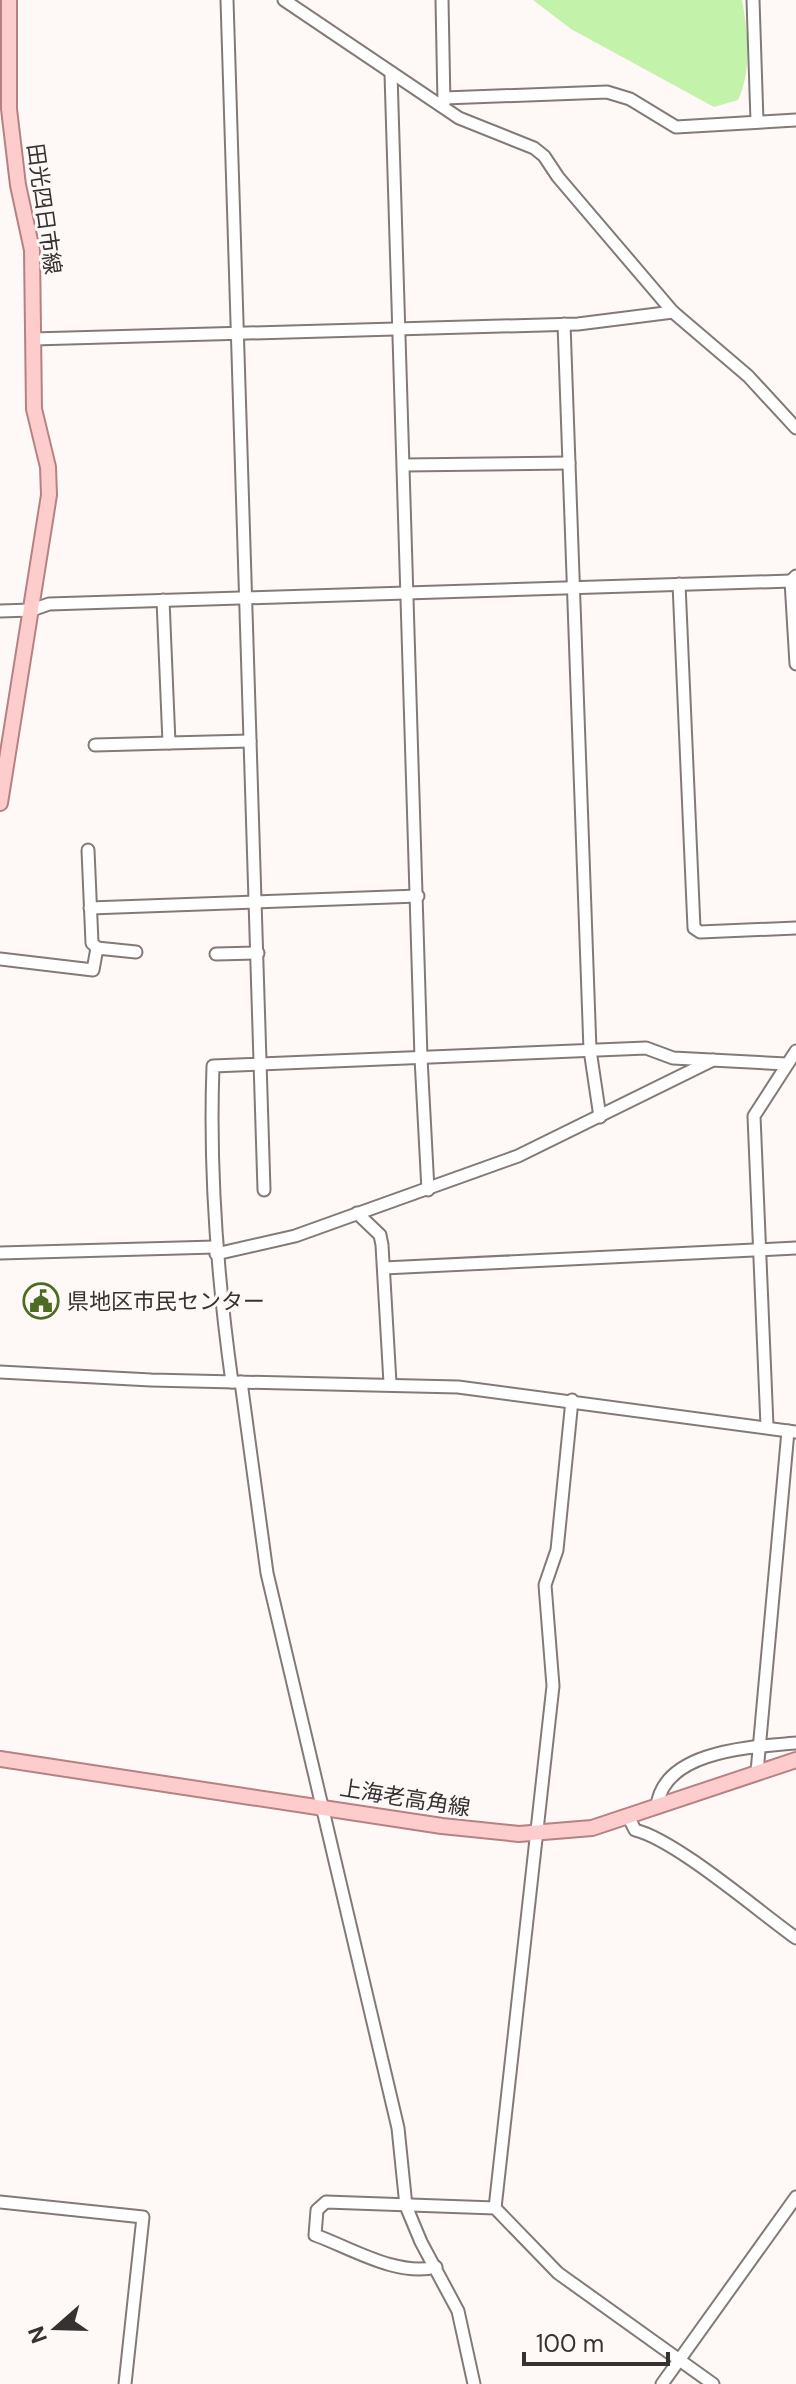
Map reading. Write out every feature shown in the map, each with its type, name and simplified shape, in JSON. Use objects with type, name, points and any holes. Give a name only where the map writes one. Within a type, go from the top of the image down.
[{"type":"main road","name":"田光四日市線","points":[[0,803],[49,495],[48,467],[34,409],[32,250],[18,185],[9,109],[9,0]]},
{"type":"main road","name":"上海老高角線","points":[[0,1759],[485,1832],[536,1834],[592,1828],[796,1760]]},
{"type":"street","points":[[227,0],[264,1190]]},
{"type":"street","points":[[284,0],[391,74],[444,102],[475,126],[534,148],[544,156],[558,177],[673,312],[748,376],[796,428]]},
{"type":"street","points":[[442,0],[444,102]]},
{"type":"street","points":[[753,0],[757,121]]},
{"type":"street","points":[[391,74],[421,1058],[428,1190]]},
{"type":"street","points":[[444,102],[607,92],[630,99],[676,127],[796,120]]},
{"type":"street","points":[[33,339],[564,324],[673,312]]},
{"type":"street","points":[[564,324],[590,1050],[600,1117]]},
{"type":"street","points":[[404,465],[569,463]]},
{"type":"street","points":[[0,611],[32,610],[49,604],[794,578],[796,664]]},
{"type":"street","points":[[679,584],[694,928],[700,932],[796,928]]},
{"type":"street","points":[[163,600],[169,743]]},
{"type":"street","points":[[95,745],[250,741]]},
{"type":"street","points":[[88,850],[92,943],[97,948],[136,952]]},
{"type":"street","points":[[90,908],[418,896]]},
{"type":"street","points":[[0,959],[93,970],[97,948]]},
{"type":"street","points":[[216,954],[258,953]]},
{"type":"street","points":[[474,2384],[458,2311],[406,2206],[398,2128],[267,1573],[215,1250],[209,1148],[213,1066],[646,1048],[673,1058],[786,1064]]},
{"type":"street","points":[[767,1426],[754,1116],[796,1051]]},
{"type":"street","points":[[0,1253],[215,1250],[295,1236],[518,1156],[713,1060]]},
{"type":"street","points":[[357,1213],[380,1235],[390,1383]]},
{"type":"street","points":[[384,1268],[796,1248]]},
{"type":"street","points":[[0,1372],[237,1382],[390,1383],[572,1400],[792,1432],[757,1772]]},
{"type":"street","points":[[495,2208],[553,1686],[545,1585],[557,1550],[572,1400]]},
{"type":"street","points":[[657,1806],[659,1792],[668,1777],[683,1769],[718,1755],[796,1743]]},
{"type":"street","points":[[628,1816],[635,1830],[650,1833],[695,1863],[796,1938]]},
{"type":"street","points":[[662,2384],[796,2197]]},
{"type":"street","points":[[0,2202],[143,2217],[125,2384]]},
{"type":"street","points":[[436,2267],[409,2268],[382,2262],[315,2235],[317,2210],[326,2202],[495,2208],[558,2273],[713,2384]]},
{"type":"green space","points":[[533,0],[742,0],[747,64],[738,100],[714,107],[571,29]]},
{"type":"place","name":"県地区市民センター","points":[[41,1301]]}]
